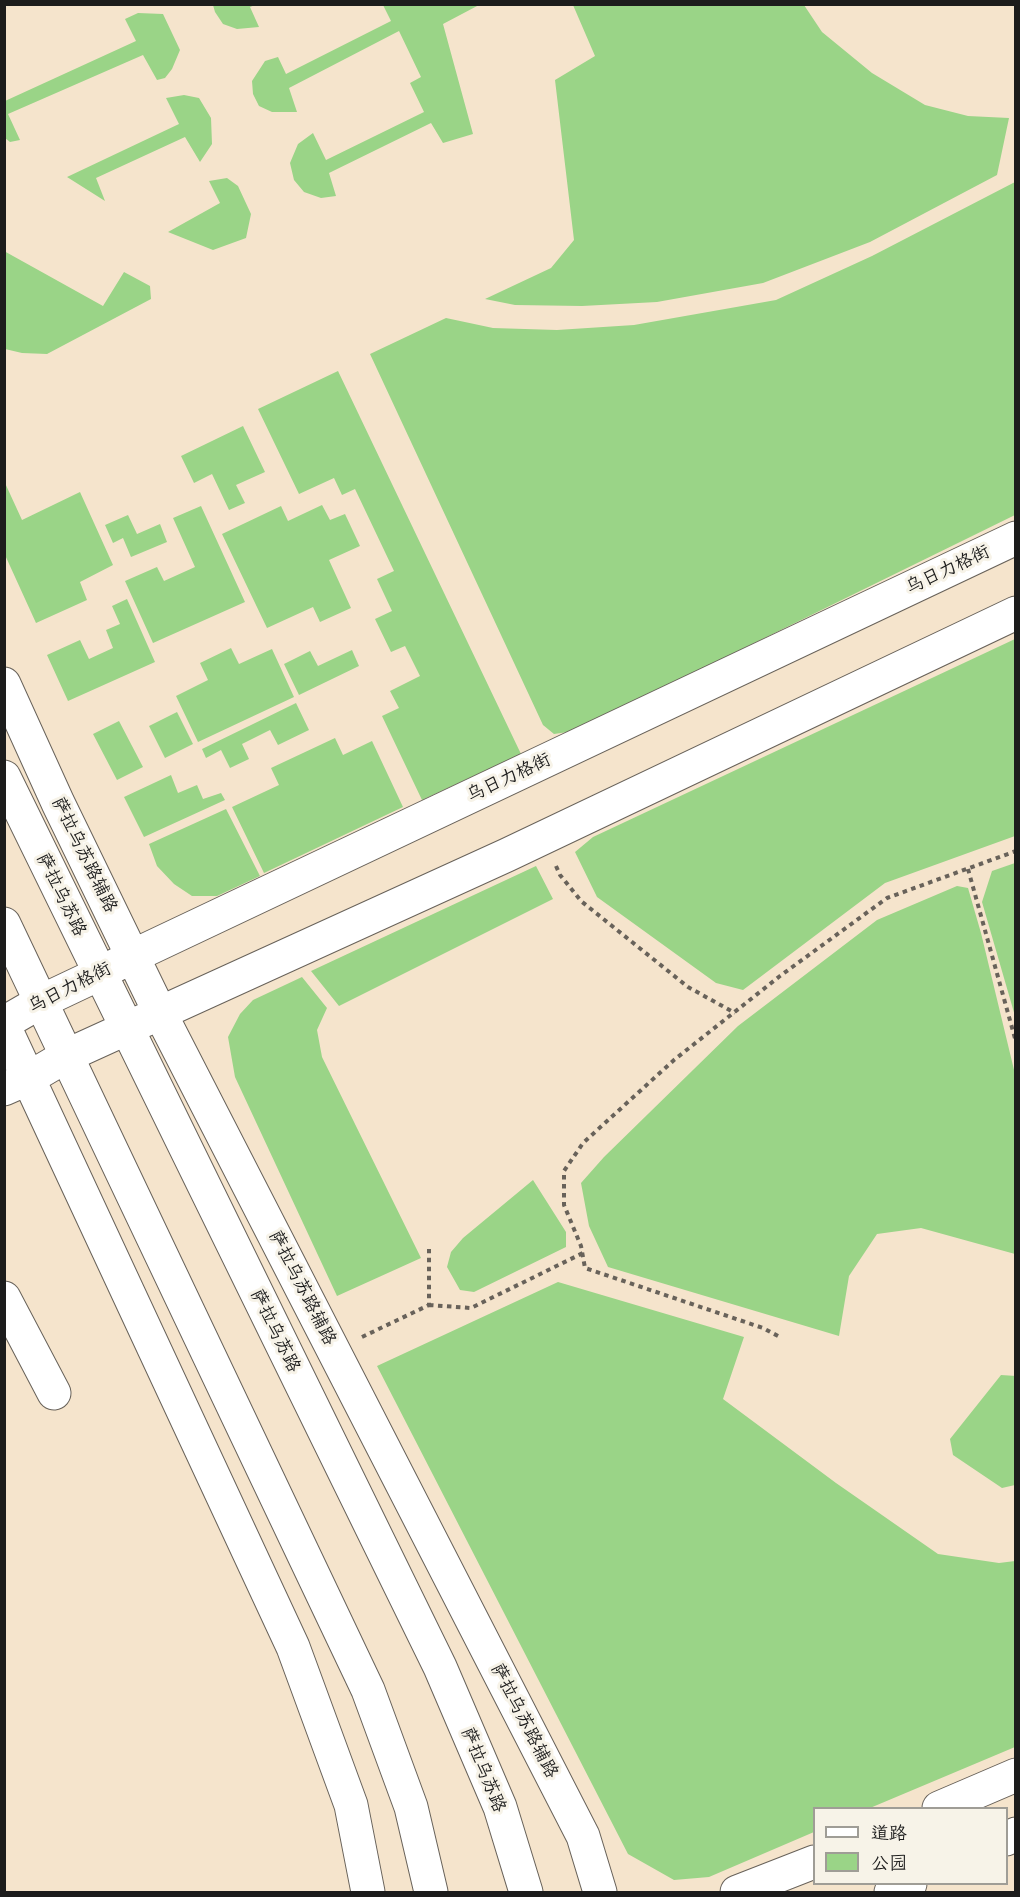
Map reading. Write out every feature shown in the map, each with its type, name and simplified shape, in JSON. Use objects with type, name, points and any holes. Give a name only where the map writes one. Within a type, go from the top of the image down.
[{"type":"street","name":"乌日力格街","points":[[4,1024],[42,1001],[133,956],[1016,538]]},
{"type":"street","points":[[17,1083],[68,1055],[543,837],[1016,613]]},
{"type":"street","name":"萨拉乌苏路辅路","points":[[4,684],[58,803],[160,1012],[583,1836],[600,1893]]},
{"type":"street","name":"萨拉乌苏路","points":[[4,777],[440,1666],[500,1807],[526,1893]]},
{"type":"street","points":[[4,924],[368,1690],[411,1807],[431,1893]]},
{"type":"street","points":[[4,1024],[17,1083],[292,1647],[351,1805],[368,1893]]},
{"type":"street","points":[[4,1298],[54,1393]]},
{"type":"street","points":[[943,1807],[1016,1774]]},
{"type":"street","points":[[737,1893],[813,1862]]},
{"type":"street","points":[[891,1893],[908,1885]]},
{"type":"path","points":[[543,837],[560,875],[581,901],[688,987],[735,1013]]},
{"type":"path","points":[[778,1336],[763,1328],[585,1268],[583,1253],[564,1205],[564,1171],[583,1143],[674,1060],[780,976],[886,898],[1016,851]]},
{"type":"path","points":[[968,869],[1016,1042]]},
{"type":"path","points":[[429,1249],[429,1305]]},
{"type":"path","points":[[334,1351],[429,1305],[471,1308],[583,1253]]},
{"type":"green space","points":[[213,5],[255,5],[250,7],[259,27],[237,29],[223,24]]},
{"type":"green space","points":[[383,5],[479,5],[443,24],[473,134],[443,143],[431,123],[329,173],[336,196],[321,198],[304,192],[294,180],[290,163],[298,144],[313,133],[326,160],[424,112],[410,83],[421,77],[399,31],[289,88],[297,112],[272,112],[259,106],[253,94],[252,81],[265,61],[278,57],[286,74],[391,21]]},
{"type":"green space","points":[[573,5],[804,5],[822,32],[872,73],[925,105],[968,116],[1009,118],[997,175],[870,242],[763,283],[657,302],[582,306],[515,305],[485,299],[551,268],[574,240],[555,80],[595,56]]},
{"type":"green space","points":[[138,13],[163,14],[180,50],[172,69],[165,78],[157,80],[143,55],[8,114],[20,140],[10,142],[5,138],[5,101],[136,41],[125,19]]},
{"type":"green space","points":[[184,95],[199,98],[211,118],[212,144],[200,162],[185,137],[96,178],[105,201],[67,177],[179,124],[166,98]]},
{"type":"green space","points":[[227,178],[238,186],[251,214],[246,238],[213,250],[168,232],[220,203],[209,181]]},
{"type":"green space","points":[[1015,182],[1015,515],[575,731],[554,734],[543,725],[370,354],[446,318],[493,328],[557,330],[634,325],[776,300],[872,256]]},
{"type":"green space","points":[[4,251],[103,306],[124,272],[150,286],[151,299],[47,354],[22,353],[5,349]]},
{"type":"green space","points":[[338,371],[521,754],[422,800],[382,716],[399,708],[390,691],[420,676],[405,646],[391,652],[375,619],[392,611],[377,579],[394,571],[355,489],[342,495],[334,478],[299,494],[258,409]]},
{"type":"green space","points":[[243,426],[265,472],[236,485],[245,503],[229,510],[212,474],[194,483],[181,456]]},
{"type":"green space","points":[[5,483],[22,520],[80,492],[113,565],[80,582],[87,600],[36,623],[5,555]]},
{"type":"green space","points":[[322,505],[330,520],[345,514],[360,546],[329,560],[351,608],[320,622],[313,607],[267,628],[222,534],[281,506],[288,521]]},
{"type":"green space","points":[[201,506],[245,602],[153,643],[125,581],[157,567],[164,581],[195,567],[173,518]]},
{"type":"green space","points":[[128,515],[137,534],[160,524],[167,542],[131,557],[123,538],[113,543],[105,525]]},
{"type":"green space","points":[[127,599],[155,662],[68,701],[47,655],[80,640],[89,659],[113,648],[106,630],[120,624],[112,606]]},
{"type":"green space","points":[[1015,639],[1015,836],[885,883],[743,990],[716,983],[597,897],[575,852],[593,837]]},
{"type":"green space","points":[[231,648],[239,664],[272,649],[294,697],[198,742],[176,696],[208,680],[200,663]]},
{"type":"green space","points":[[352,650],[359,666],[299,695],[284,664],[310,651],[318,666]]},
{"type":"green space","points":[[296,703],[309,730],[278,745],[270,730],[242,744],[249,759],[230,768],[221,750],[206,758],[202,749]]},
{"type":"green space","points":[[177,712],[193,744],[165,758],[149,726]]},
{"type":"green space","points":[[119,721],[143,767],[117,780],[93,734]]},
{"type":"green space","points":[[335,738],[343,755],[372,741],[403,807],[264,873],[232,807],[279,785],[271,768]]},
{"type":"green space","points":[[171,775],[178,793],[197,785],[203,799],[221,793],[225,800],[144,837],[124,797]]},
{"type":"green space","points":[[226,809],[260,876],[217,896],[192,896],[174,884],[157,866],[149,844]]},
{"type":"green space","points":[[1016,863],[1015,1016],[982,902],[992,871]]},
{"type":"green space","points":[[536,866],[553,899],[339,1006],[311,971]]},
{"type":"green space","points":[[957,886],[968,888],[1015,1074],[1015,1254],[921,1228],[877,1234],[849,1276],[839,1336],[608,1267],[589,1226],[581,1183],[604,1157],[738,1026],[877,920]]},
{"type":"green space","points":[[302,977],[327,1008],[317,1030],[322,1057],[421,1258],[337,1296],[235,1077],[228,1037],[240,1014],[253,1000]]},
{"type":"green space","points":[[533,1180],[566,1232],[566,1247],[474,1292],[460,1290],[447,1267],[451,1252],[463,1238]]},
{"type":"green space","points":[[558,1282],[744,1337],[723,1399],[836,1483],[938,1554],[999,1563],[1015,1561],[1015,1747],[872,1807],[813,1807],[813,1832],[709,1877],[674,1880],[628,1854],[377,1366]]},
{"type":"green space","points":[[1001,1375],[1016,1376],[1015,1485],[1002,1488],[953,1455],[950,1439]]}]
